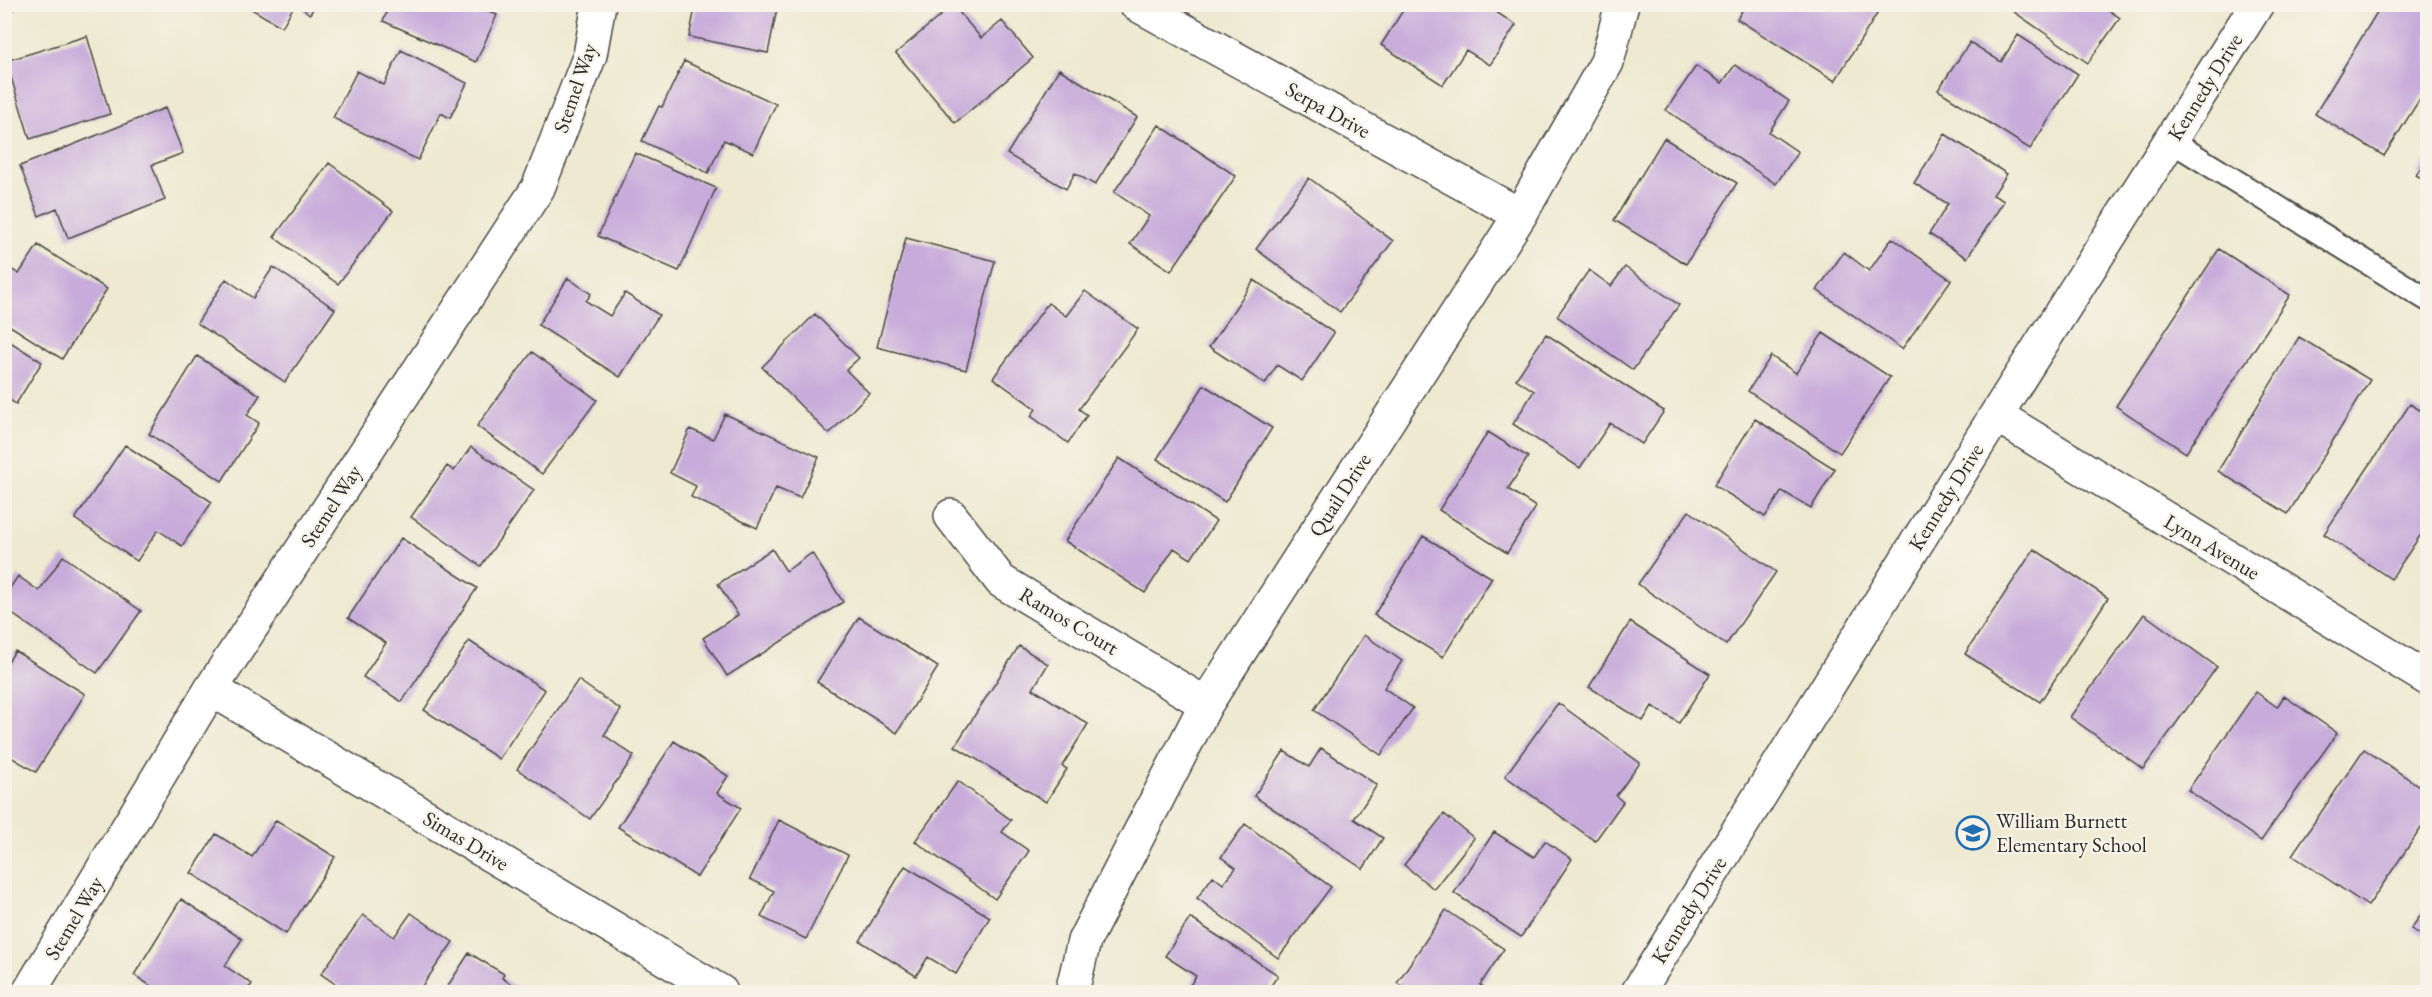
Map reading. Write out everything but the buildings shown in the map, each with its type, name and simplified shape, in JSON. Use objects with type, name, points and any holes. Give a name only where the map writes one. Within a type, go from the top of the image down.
[{"type":"street","name":"Stemel Way","points":[[29,993],[211,690],[538,188],[590,54],[599,4]]},
{"type":"street","name":"Serpa Drive","points":[[1136,4],[1520,215]]},
{"type":"street","name":"Quail Drive","points":[[1072,993],[1084,941],[1206,704],[1520,215],[1607,62],[1622,4]]},
{"type":"street","name":"Kennedy Drive","points":[[1638,993],[1996,415],[2257,4]]},
{"type":"street","name":"Lynn Avenue","points":[[1996,415],[2427,679]]},
{"type":"street","name":"Ramos Court","points":[[951,516],[1001,581],[1206,704]]},
{"type":"street","name":"Simas Drive","points":[[211,690],[721,993]]},
{"type":"lane","points":[[2171,141],[2427,300]]},
{"type":"place","name":"William Burnett Elementary School","points":[[1973,833]]}]
